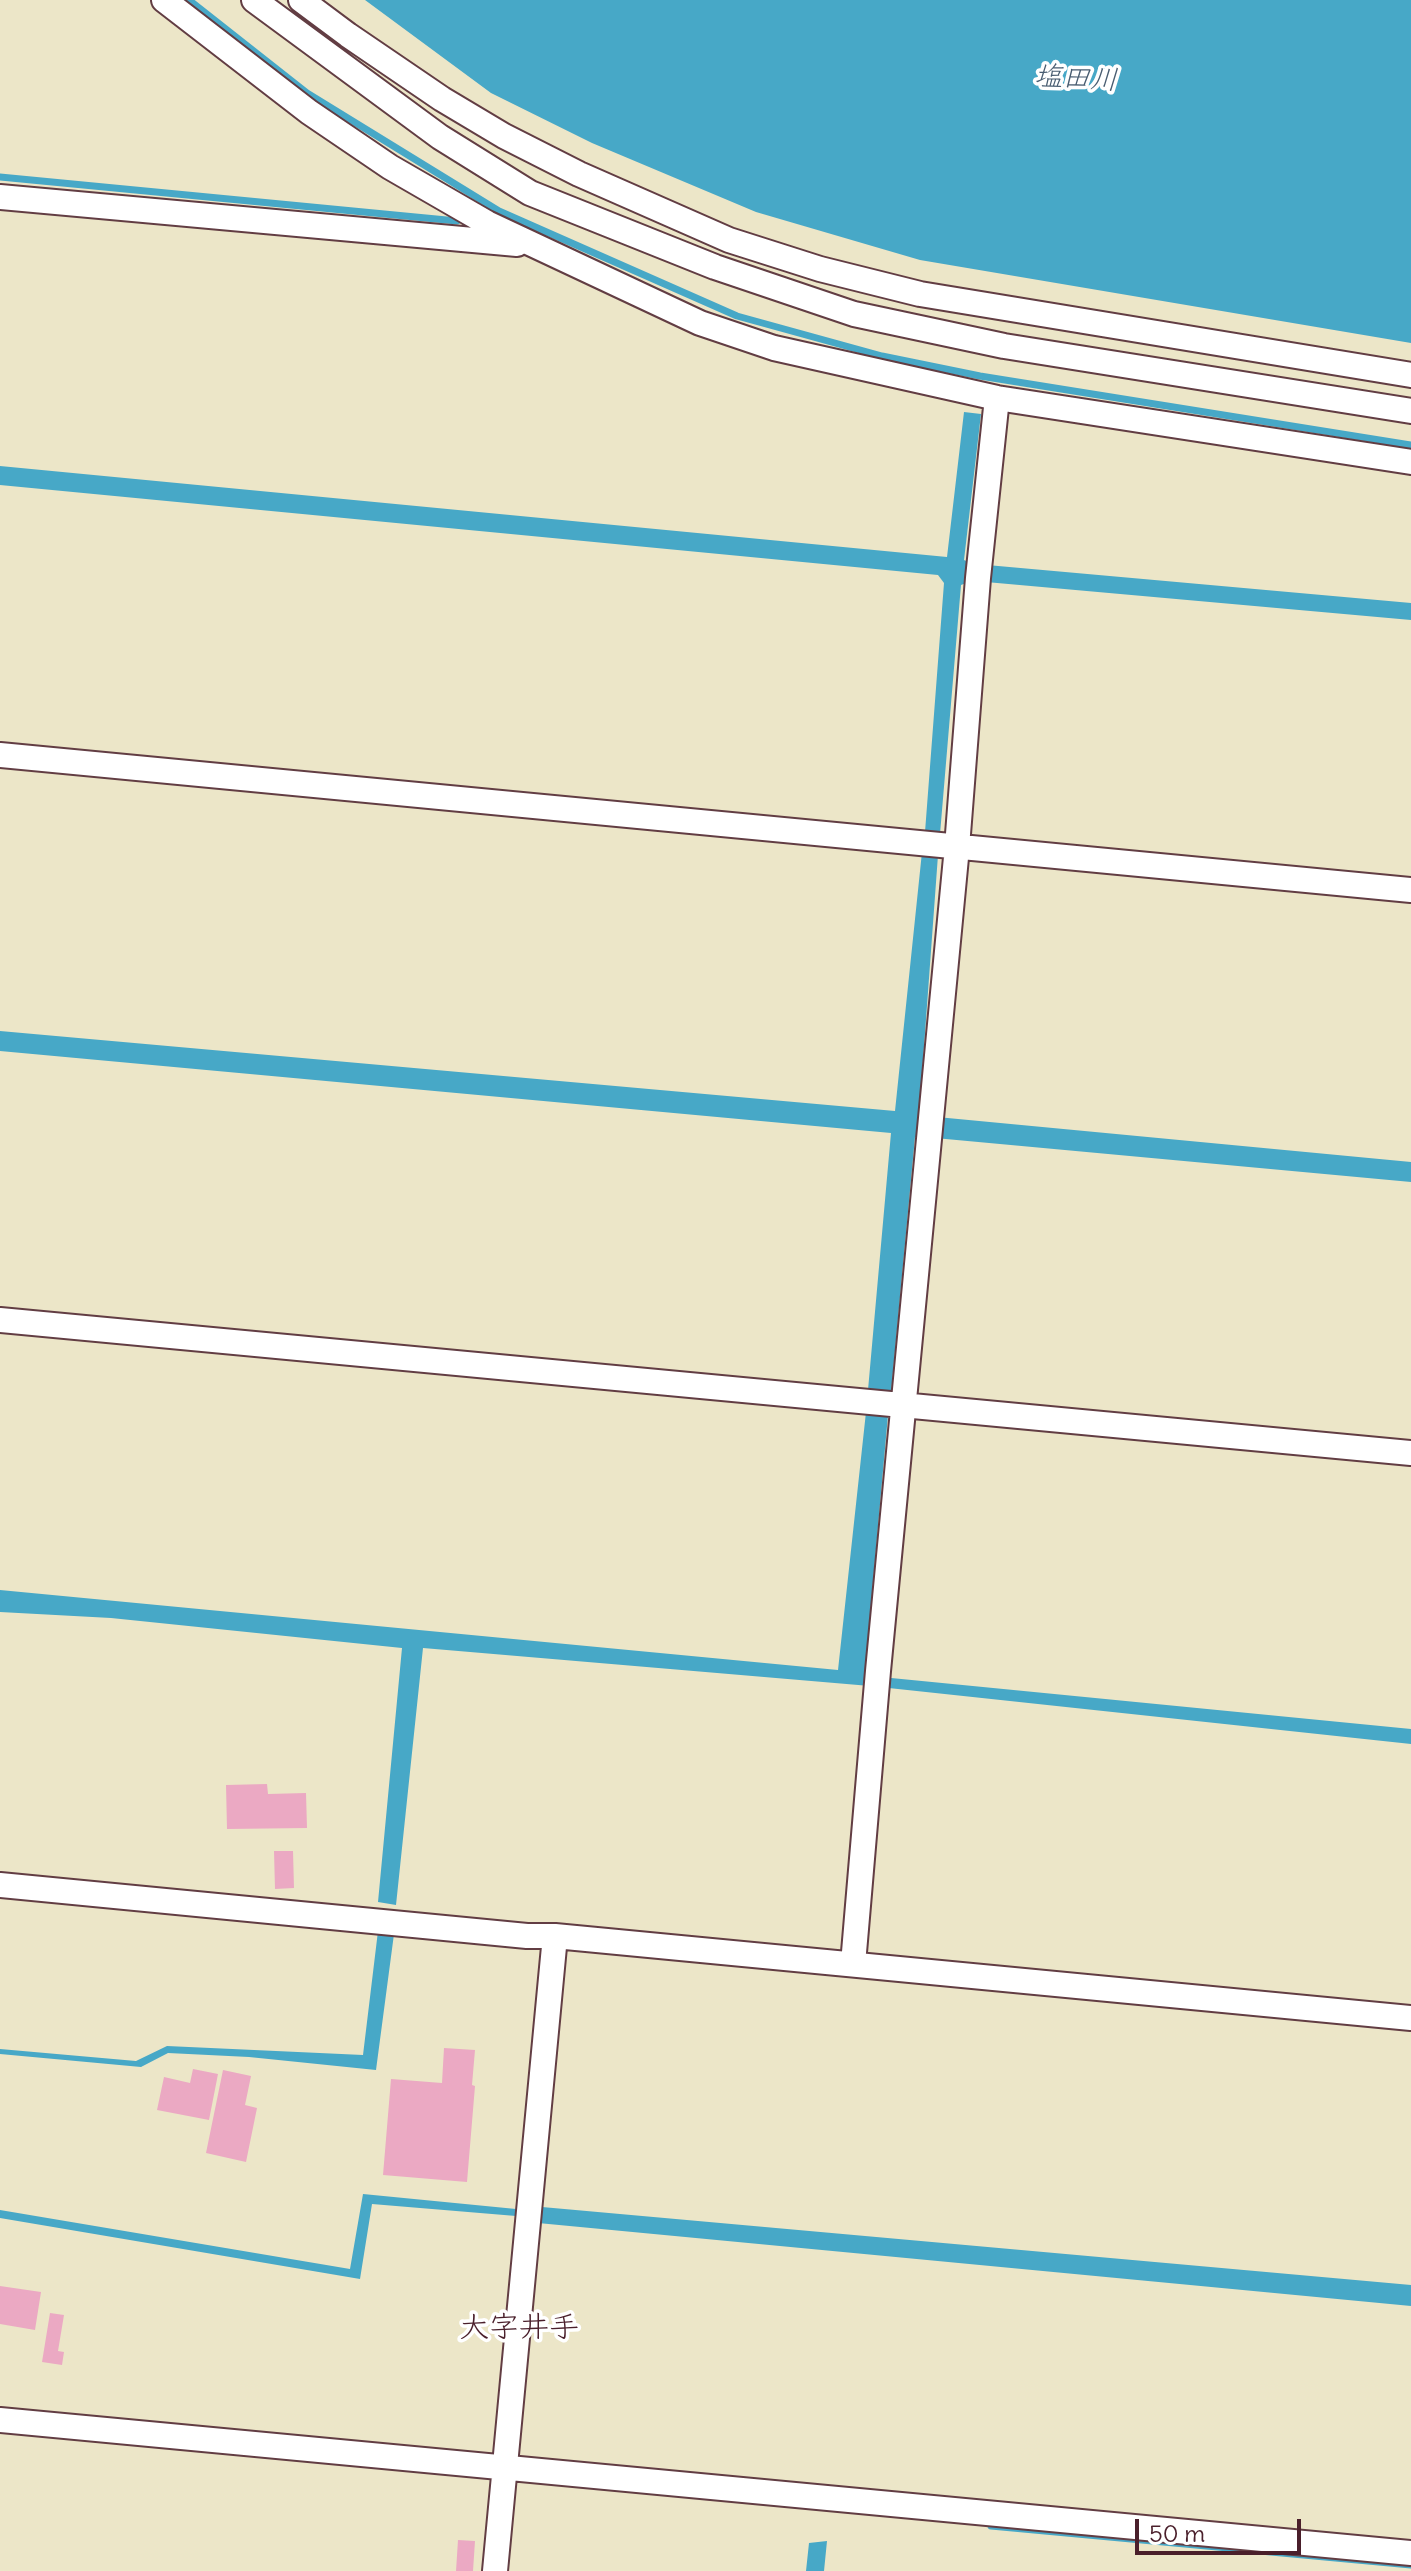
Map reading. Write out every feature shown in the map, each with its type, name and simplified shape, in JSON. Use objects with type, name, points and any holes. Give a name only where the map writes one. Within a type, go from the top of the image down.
[{"type":"street","points":[[164,0],[309,112],[390,167],[487,223],[700,323],[774,348],[997,398],[1411,462]]},
{"type":"street","points":[[254,0],[440,137],[530,193],[715,267],[854,314],[1004,346],[1411,411]]},
{"type":"street","points":[[301,0],[442,99],[504,136],[579,174],[729,240],[820,269],[920,294],[1411,375]]},
{"type":"street","points":[[0,197],[532,245]]},
{"type":"street","points":[[853,1964],[877,1682],[886,1403],[930,1125],[939,845],[978,574],[997,398]]},
{"type":"street","points":[[0,755],[1411,890]]},
{"type":"street","points":[[0,1320],[1411,1453]]},
{"type":"street","points":[[0,1885],[1411,2018]]},
{"type":"street","points":[[495,2571],[555,1936]]},
{"type":"street","points":[[0,2420],[1411,2553]]},
{"type":"water","name":"塩田川","points":[[365,0],[1411,0],[1411,343],[920,260],[756,212],[592,143],[491,93]]},
{"type":"water","points":[[964,412],[981,414],[964,560],[973,564],[972,581],[961,585],[940,834],[925,832],[944,583],[938,575],[0,485],[0,466],[947,557]]},
{"type":"water","points":[[987,565],[1411,603],[1411,620],[986,582]]},
{"type":"water","points":[[922,852],[938,855],[919,1115],[925,1116],[924,1137],[915,1137],[891,1393],[868,1390],[891,1133],[0,1051],[0,1031],[895,1111]]},
{"type":"water","points":[[937,1117],[1411,1162],[1411,1182],[935,1138]]},
{"type":"water","points":[[866,1412],[888,1415],[865,1671],[881,1677],[1411,1729],[1411,1744],[870,1686],[423,1648],[396,1905],[378,1902],[402,1648],[111,1618],[0,1612],[0,1590],[838,1670]]},
{"type":"water","points":[[378,1931],[394,1934],[376,2070],[249,2057],[168,2053],[141,2067],[0,2054],[0,2049],[136,2061],[167,2046],[363,2055]]},
{"type":"water","points":[[363,2194],[516,2209],[516,2216],[372,2204],[360,2279],[0,2218],[0,2210],[350,2269]]},
{"type":"water","points":[[542,2207],[1411,2285],[1411,2306],[538,2223]]},
{"type":"water","points":[[827,2541],[824,2571],[806,2571],[809,2543]]},
{"type":"building","points":[[267,1784],[268,1794],[306,1793],[307,1828],[227,1829],[226,1785]]},
{"type":"building","points":[[274,1851],[293,1851],[294,1888],[275,1889]]},
{"type":"building","points":[[444,2048],[475,2050],[467,2182],[383,2175],[391,2079],[442,2083]]},
{"type":"building","points":[[193,2069],[218,2074],[209,2120],[157,2110],[164,2077],[190,2083]]},
{"type":"building","points":[[223,2070],[251,2076],[245,2105],[257,2108],[246,2162],[206,2153]]},
{"type":"building","points":[[0,2286],[41,2292],[35,2330],[0,2324]]},
{"type":"building","points":[[50,2313],[64,2315],[58,2351],[64,2352],[62,2365],[42,2362]]},
{"type":"building","points":[[458,2540],[475,2541],[473,2571],[456,2571]]},
{"type":"waterway","points":[[189,0],[307,93],[499,211],[737,316],[882,356],[980,376],[1411,445]]},
{"type":"waterway","points":[[0,177],[457,221]]},
{"type":"waterway","points":[[991,2526],[1411,2565]]},
{"type":"district","name":"大字井手","points":[[519,2328]]}]
